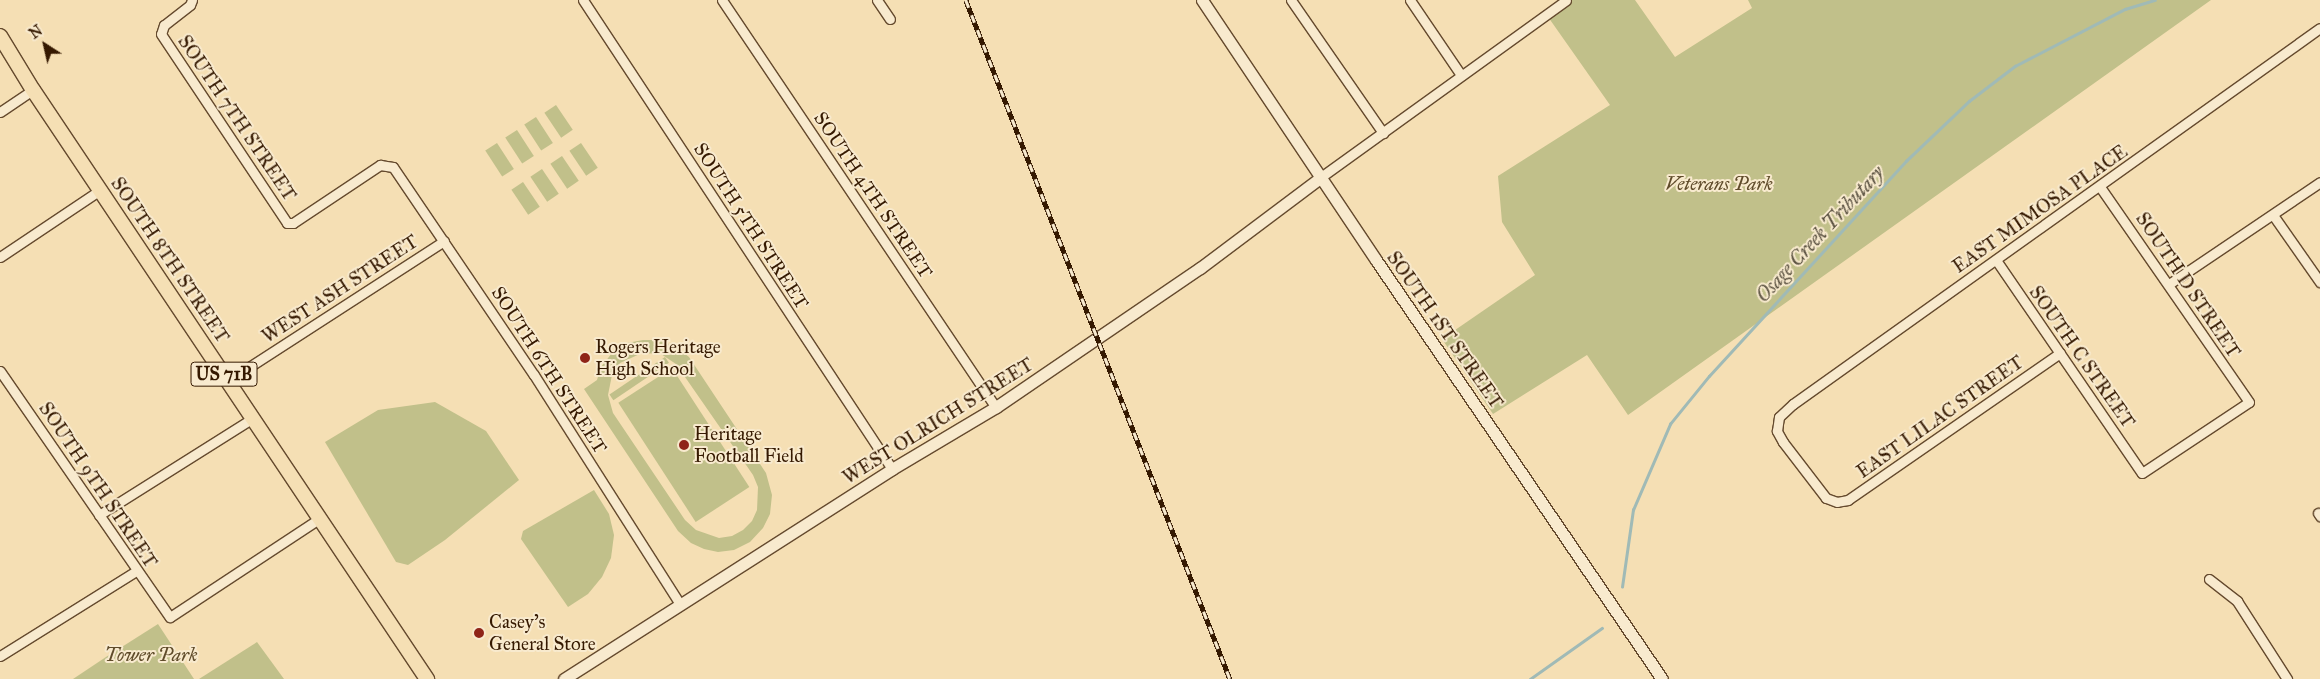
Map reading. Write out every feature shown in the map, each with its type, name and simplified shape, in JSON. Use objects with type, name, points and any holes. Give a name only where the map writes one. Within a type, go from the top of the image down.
[{"type":"main road","name":"SOUTH 8TH STREET","points":[[0,36],[33,90],[229,380],[427,679]]},
{"type":"street","name":"SOUTH 7TH STREET","points":[[192,0],[190,5],[164,25],[161,34],[287,223],[293,223],[380,165]]},
{"type":"street","name":"SOUTH 5TH STREET","points":[[583,0],[892,469]]},
{"type":"street","name":"SOUTH 4TH STREET","points":[[722,0],[996,407]]},
{"type":"street","points":[[877,0],[890,19]]},
{"type":"street","name":"SOUTH 1ST STREET","points":[[1202,0],[1320,177],[1662,679]]},
{"type":"street","points":[[1292,0],[1383,133]]},
{"type":"street","points":[[1410,0],[1461,75]]},
{"type":"street","points":[[1320,177],[1566,0]]},
{"type":"street","name":"EAST MIMOSA PLACE","points":[[1837,502],[1826,498],[1782,442],[1778,430],[1779,417],[1792,404],[2100,187],[2320,28]]},
{"type":"street","points":[[0,112],[33,90]]},
{"type":"street","name":"SOUTH 6TH STREET","points":[[380,165],[393,167],[444,241],[534,375],[680,604]]},
{"type":"street","name":"WEST OLRICH STREET","points":[[564,679],[892,469],[996,407],[1200,268],[1320,177]]},
{"type":"street","points":[[2169,284],[2320,182]]},
{"type":"street","name":"SOUTH D STREET","points":[[2100,187],[2169,284],[2248,402],[2142,473]]},
{"type":"street","points":[[0,257],[100,190]]},
{"type":"street","points":[[2273,215],[2320,282]]},
{"type":"street","name":"WEST ASH STREET","points":[[229,380],[444,241]]},
{"type":"street","name":"SOUTH C STREET","points":[[1996,260],[2142,473]]},
{"type":"street","name":"EAST LILAC STREET","points":[[1837,502],[1848,500],[1868,488],[2060,354]]},
{"type":"street","name":"SOUTH 9TH STREET","points":[[1,375],[170,618],[320,518]]},
{"type":"street","points":[[99,515],[253,418]]},
{"type":"street","points":[[0,656],[136,571]]},
{"type":"street","points":[[2209,579],[2237,600],[2286,679]]},
{"type":"green space","name":"Veterans Park","points":[[1566,0],[1635,0],[1675,57],[1752,8],[1748,0],[2211,0],[1628,415],[1587,355],[1493,414],[1442,339],[1535,275],[1502,222],[1498,176],[1610,105],[1546,14]]},
{"type":"green space","points":[[556,105],[573,130],[561,138],[544,113]]},
{"type":"green space","points":[[536,117],[553,143],[541,151],[524,125]]},
{"type":"green space","points":[[517,130],[534,156],[522,164],[505,138]]},
{"type":"green space","points":[[497,143],[514,169],[502,177],[485,151]]},
{"type":"green space","points":[[581,143],[598,168],[586,176],[569,151]]},
{"type":"green space","points":[[562,156],[579,181],[567,189],[550,164]]},
{"type":"green space","points":[[542,169],[559,194],[547,202],[530,177]]},
{"type":"green space","points":[[523,182],[540,207],[528,215],[511,190]]},
{"type":"green space","points":[[658,340],[675,346],[689,357],[766,473],[772,495],[770,514],[763,528],[750,542],[734,550],[718,552],[704,549],[691,543],[678,531],[584,389],[597,380],[601,367],[612,353],[627,343]],"holes":[[[642,353],[661,354],[676,364],[753,475],[758,487],[757,510],[752,521],[743,530],[732,536],[719,538],[696,530],[685,520],[613,413],[608,395],[612,375],[620,363]]]},
{"type":"green space","points":[[665,357],[669,363],[613,400],[609,394]]},
{"type":"green space","name":"Heritage Football Field","points":[[672,368],[749,487],[696,522],[618,403]]},
{"type":"green space","points":[[435,402],[486,431],[519,480],[445,540],[408,565],[396,562],[325,442],[378,410]]},
{"type":"green space","points":[[594,490],[609,514],[614,535],[611,558],[602,577],[588,594],[568,607],[521,539],[523,531]]},
{"type":"green space","name":"Tower Park","points":[[158,624],[194,679],[73,679],[106,657]]},
{"type":"green space","name":"Tower Park","points":[[257,642],[284,679],[199,679]]},
{"type":"waterway","name":"Osage Creek Tributary","points":[[1622,587],[1633,510],[1670,424],[1709,376],[1906,161],[1969,101],[2015,66],[2125,9],[2155,0]]},
{"type":"waterway","name":"Osage Creek Tributary","points":[[1530,679],[1602,628]]},
{"type":"railway","points":[[966,0],[1230,679]]},
{"type":"place","name":"Rogers Heritage High School","points":[[585,358]]},
{"type":"place","name":"Heritage Football Field","points":[[684,445]]},
{"type":"place","name":"Casey's General Store","points":[[479,633]]}]
